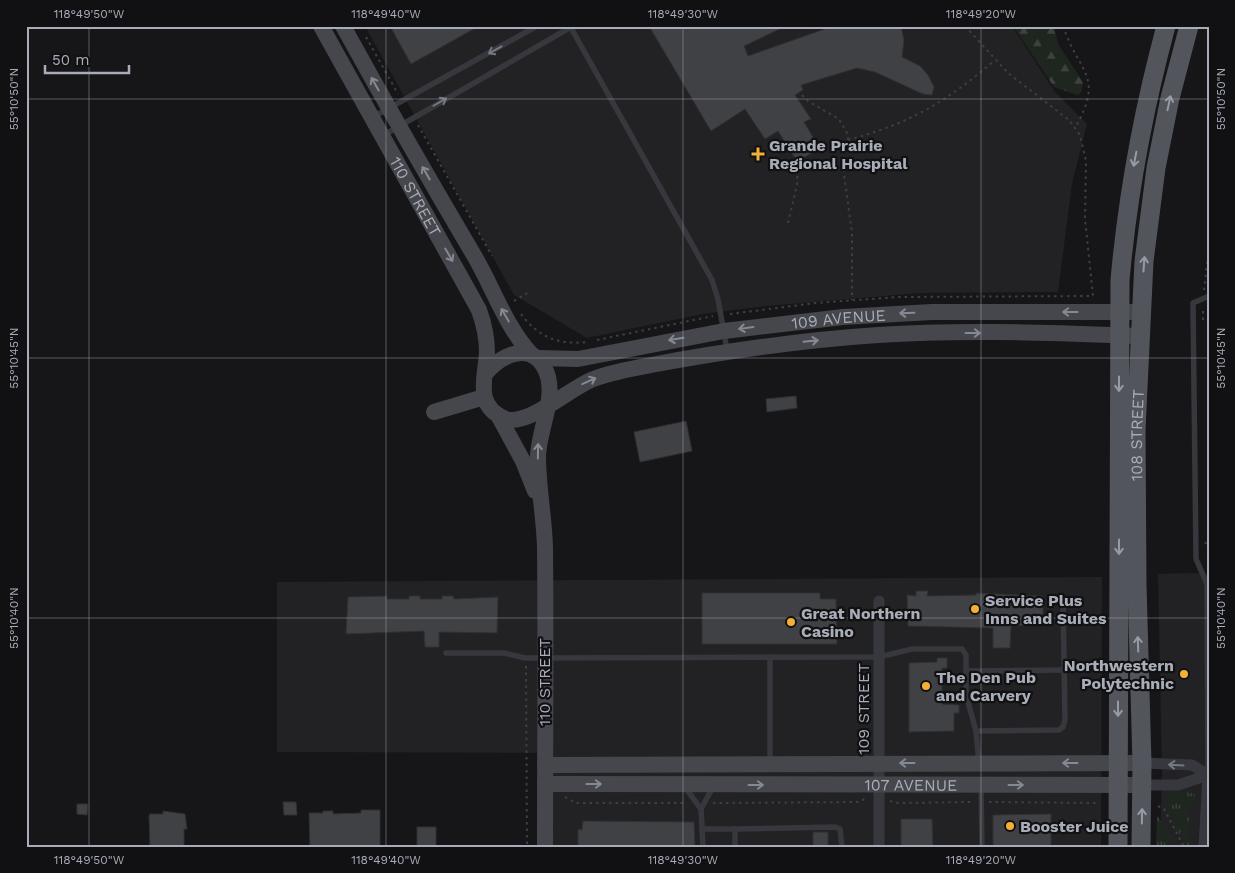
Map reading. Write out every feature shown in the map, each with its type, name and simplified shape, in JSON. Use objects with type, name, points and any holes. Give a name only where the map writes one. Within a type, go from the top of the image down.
[{"type":"main road","name":"108 STREET","points":[[1118,847],[1119,312],[1129,192],[1145,112],[1166,26]]},
{"type":"main road","name":"108 STREET","points":[[1141,847],[1142,763],[1136,585],[1136,430],[1142,312],[1147,232],[1156,168],[1170,98],[1189,26]]},
{"type":"street","name":"110 STREET","points":[[321,26],[479,310],[487,342],[484,374]]},
{"type":"street","name":"110 STREET","points":[[343,26],[395,105],[398,126],[476,260],[514,332],[535,357]]},
{"type":"street","name":"109 AVENUE","points":[[535,357],[590,357],[722,323],[808,320],[887,314],[1142,312]]},
{"type":"street","name":"109 AVENUE","points":[[547,405],[578,386],[605,375],[728,352],[878,335],[925,333],[1141,336]]},
{"type":"street","points":[[519,353],[535,357],[548,377],[550,387],[547,405],[525,419],[507,419],[498,415],[484,397],[482,387],[484,374],[498,360],[508,355],[519,353]]},
{"type":"street","points":[[434,412],[484,397]]},
{"type":"street","name":"110 STREET","points":[[545,847],[543,517],[538,439],[547,405]]},
{"type":"street","name":"110 STREET","points":[[498,415],[532,482],[543,517]]},
{"type":"street","name":"109 STREET","points":[[879,601],[879,847]]},
{"type":"street","name":"107 AVENUE","points":[[545,765],[770,762],[1142,763]]},
{"type":"street","points":[[545,784],[572,772],[696,770],[728,763]]},
{"type":"street","points":[[1142,763],[1192,765],[1208,775],[1204,847]]},
{"type":"street","name":"107 AVENUE","points":[[545,784],[715,785],[879,792],[981,785],[1178,785],[1208,775]]},
{"type":"lane","points":[[372,118],[537,26]]},
{"type":"lane","points":[[382,136],[571,27],[712,280],[728,352]]},
{"type":"lane","points":[[1208,775],[1207,584],[1196,559],[1193,303],[1209,296]]},
{"type":"lane","points":[[976,731],[1059,730],[1063,727],[1065,720],[1063,599]]},
{"type":"lane","points":[[446,653],[504,653],[525,658],[770,657],[879,656],[912,649],[962,649],[966,655],[966,695],[976,731],[979,763]]},
{"type":"lane","points":[[770,657],[770,762]]},
{"type":"lane","points":[[966,671],[1064,670]]},
{"type":"lane","points":[[683,785],[696,803],[703,806]]},
{"type":"lane","points":[[703,847],[703,806],[715,785]]},
{"type":"lane","points":[[981,785],[982,847]]},
{"type":"lane","points":[[702,829],[835,827],[840,829],[842,833],[842,847]]},
{"type":"lane","points":[[735,828],[736,847]]},
{"type":"path","points":[[965,26],[995,60],[1018,82],[1060,113],[1075,128],[1086,152],[1085,219],[1095,300]]},
{"type":"path","points":[[1063,26],[1090,84],[1086,108],[1075,128]]},
{"type":"path","points":[[365,35],[395,105]]},
{"type":"path","points":[[848,140],[897,126],[917,116],[952,95],[995,60]]},
{"type":"path","points":[[802,95],[808,101],[839,118],[844,126],[848,140],[843,167],[852,233],[852,300]]},
{"type":"path","points":[[413,118],[494,261]]},
{"type":"path","points":[[788,223],[797,184],[798,162]]},
{"type":"path","points":[[514,301],[529,292]]},
{"type":"path","points":[[511,296],[517,307]]},
{"type":"path","points":[[520,313],[540,334],[557,342],[568,344],[722,323],[852,300],[919,296],[1093,296]]},
{"type":"path","points":[[525,658],[527,847]]},
{"type":"path","points":[[563,784],[566,799],[576,803],[696,803]]},
{"type":"path","points":[[703,806],[858,802],[879,792],[898,804],[982,802],[1097,803]]},
{"type":"path","points":[[1158,806],[1164,809],[1184,847]]},
{"type":"shaded area","name":"Grande Prairie Regional Hospital","points":[[365,26],[1012,26],[1055,92],[1087,124],[1072,184],[1058,292],[919,293],[767,306],[702,314],[587,338],[514,295]]},
{"type":"shaded area","name":"Northwestern Polytechnic","points":[[1158,574],[1209,574],[1209,847],[1160,847],[1162,773]]},
{"type":"shaded area","points":[[1102,577],[1101,847],[545,847],[544,753],[277,752],[277,582]]},
{"type":"green space","points":[[1013,26],[1054,26],[1058,44],[1083,82],[1082,91],[1078,95],[1054,87]]},
{"type":"green space","points":[[26,612],[28,750],[26,750]]},
{"type":"green space","points":[[1184,790],[1194,794],[1199,805],[1189,805],[1189,847],[1186,847],[1163,804],[1167,800],[1165,797]]},
{"type":"green space","points":[[1157,815],[1177,847],[1156,847]]},
{"type":"building","points":[[390,26],[479,26],[411,64]]},
{"type":"building","points":[[649,26],[786,26],[744,46],[748,56],[833,26],[901,26],[904,40],[902,57],[920,66],[928,75],[934,87],[932,95],[923,94],[875,72],[857,68],[801,85],[803,90],[795,95],[811,119],[804,122],[820,149],[797,161],[778,131],[765,139],[745,109],[711,131]]},
{"type":"building","points":[[796,396],[797,408],[767,412],[766,399]]},
{"type":"building","points":[[686,421],[692,451],[640,462],[634,432]]},
{"type":"building","name":"Service Plus Inns and Suites","points":[[916,591],[928,591],[927,596],[976,595],[976,593],[1043,596],[1043,622],[1037,622],[1037,625],[1011,626],[1010,648],[993,648],[993,628],[908,626],[907,595],[916,596]]},
{"type":"building","name":"Great Northern Casino","points":[[702,593],[820,593],[820,599],[836,599],[837,644],[702,644]]},
{"type":"building","points":[[387,596],[387,599],[409,599],[409,596],[420,596],[420,599],[442,599],[442,596],[453,596],[454,599],[498,597],[497,633],[439,632],[439,647],[425,647],[424,631],[346,634],[348,597]]},
{"type":"building","name":"The Den Pub and Carvery","points":[[937,658],[947,658],[947,668],[942,668],[942,704],[959,705],[959,713],[954,713],[954,731],[909,732],[909,663],[937,662]]},
{"type":"building","points":[[283,802],[296,802],[297,815],[284,815]]},
{"type":"building","points":[[77,804],[88,804],[87,815],[77,814]]},
{"type":"building","points":[[361,810],[380,810],[380,847],[310,847],[309,813],[333,811],[333,814],[361,813]]},
{"type":"building","points":[[163,811],[185,814],[187,829],[184,829],[184,847],[150,847],[149,816],[150,814],[163,814]]},
{"type":"building","points":[[1051,814],[1051,847],[993,847],[993,815]]},
{"type":"building","points":[[901,819],[932,819],[933,847],[901,847]]},
{"type":"building","points":[[583,821],[694,822],[695,847],[578,847],[578,829],[582,830]]},
{"type":"building","points":[[417,827],[436,827],[436,847],[417,847]]},
{"type":"building","points":[[813,832],[828,832],[828,847],[813,847]]},
{"type":"place","name":"Grande Prairie Regional Hospital","points":[[758,154]]},
{"type":"place","name":"Service Plus Inns and Suites","points":[[975,609]]},
{"type":"place","name":"Great Northern Casino","points":[[791,622]]},
{"type":"place","name":"Northwestern Polytechnic","points":[[1184,674]]},
{"type":"place","name":"The Den Pub and Carvery","points":[[926,686]]},
{"type":"place","name":"Booster Juice","points":[[1010,826]]}]
